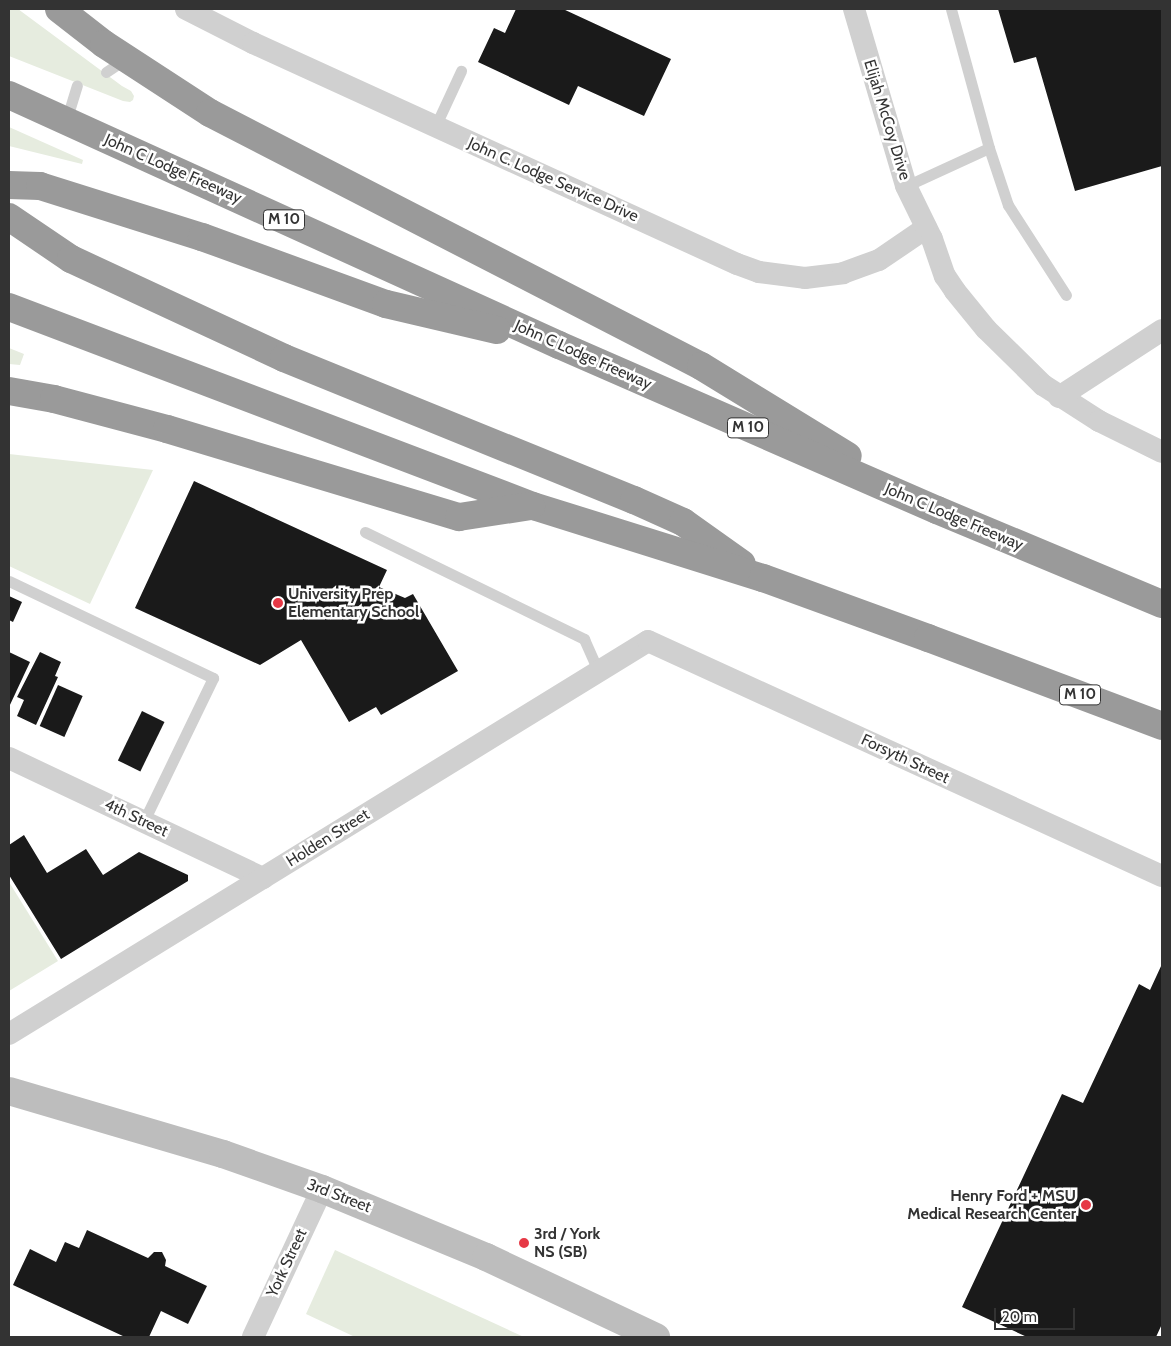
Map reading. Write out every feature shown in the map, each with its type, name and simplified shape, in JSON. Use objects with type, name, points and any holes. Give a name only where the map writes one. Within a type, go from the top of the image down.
[{"type":"highway","points":[[59,9],[104,44],[116,65],[701,366],[937,510]]},
{"type":"highway","name":"John C Lodge Freeway","points":[[9,95],[559,345],[937,510],[1162,604]]},
{"type":"highway","points":[[9,185],[40,186],[183,231],[386,304],[559,345]]},
{"type":"highway","points":[[9,217],[71,259],[284,358],[634,500],[683,522],[762,578]]},
{"type":"highway","name":"M 10","points":[[16,310],[533,506],[762,578],[1162,726]]},
{"type":"highway","points":[[9,391],[54,399],[167,429],[459,517],[533,506]]},
{"type":"street","name":"John C. Lodge Service Drive","points":[[186,9],[253,44],[737,264],[774,275],[805,278],[843,273],[878,260],[926,228]]},
{"type":"street","name":"Elijah McCoy Drive","points":[[854,9],[906,186],[926,228]]},
{"type":"street","points":[[926,228],[945,276],[955,291],[986,330],[1019,364],[1060,397],[1100,421],[1162,452]]},
{"type":"street","points":[[1060,397],[1162,330]]},
{"type":"street","name":"Holden Street","points":[[9,1034],[648,641]]},
{"type":"street","name":"Forsyth Street","points":[[648,641],[1162,876]]},
{"type":"street","name":"4th Street","points":[[9,758],[263,878]]},
{"type":"street","name":"3rd Street","points":[[9,1091],[223,1154],[322,1189],[486,1257],[656,1337]]},
{"type":"street","name":"York Street","points":[[253,1337],[322,1189]]},
{"type":"lane","points":[[951,9],[989,148],[1008,204],[1066,294]]},
{"type":"lane","points":[[435,126],[461,71]]},
{"type":"lane","points":[[66,121],[77,86]]},
{"type":"lane","points":[[906,186],[989,148]]},
{"type":"lane","points":[[365,532],[584,639],[598,671]]},
{"type":"lane","points":[[9,581],[213,678],[144,822]]},
{"type":"shaded area","points":[[9,9],[18,9],[131,91],[134,96],[133,100],[130,102],[123,101],[9,56]]},
{"type":"shaded area","points":[[9,127],[83,160],[82,164],[9,146]]},
{"type":"shaded area","points":[[9,348],[24,354],[20,365],[9,364]]},
{"type":"shaded area","points":[[9,454],[153,470],[90,604],[9,566]]},
{"type":"shaded area","points":[[9,882],[58,961],[9,991]]},
{"type":"shaded area","points":[[335,1250],[524,1337],[355,1337],[306,1314]]},
{"type":"building","points":[[516,9],[563,9],[671,59],[644,116],[578,86],[569,105],[478,62],[494,28],[505,33]]},
{"type":"building","points":[[998,9],[1162,9],[1162,166],[1075,191],[1036,57],[1014,63]]},
{"type":"building","name":"University Prep Elementary School","points":[[194,481],[387,570],[379,587],[405,598],[413,594],[458,671],[381,715],[376,707],[349,722],[301,640],[260,665],[135,608]]},
{"type":"building","points":[[9,596],[22,602],[13,622],[9,620]]},
{"type":"building","points":[[9,652],[30,662],[9,707]]},
{"type":"building","points":[[40,652],[61,662],[55,676],[58,677],[36,725],[17,716],[24,700],[17,697]]},
{"type":"building","points":[[58,685],[83,696],[64,737],[40,726]]},
{"type":"building","points":[[142,711],[164,722],[140,771],[118,760]]},
{"type":"building","points":[[24,835],[47,873],[86,849],[103,875],[139,852],[188,875],[188,881],[61,959],[9,875],[9,845]]},
{"type":"building","name":"Henry Ford + MSU Medical Research Center","points":[[1162,964],[1162,1324],[1156,1337],[1027,1337],[962,1307],[1062,1094],[1083,1103],[1139,984],[1150,990]]},
{"type":"building","points":[[87,1230],[148,1258],[154,1252],[162,1252],[166,1260],[165,1266],[207,1286],[188,1324],[161,1311],[149,1337],[125,1337],[13,1285],[30,1249],[56,1262],[65,1242],[79,1248]]},
{"type":"place","name":"University Prep Elementary School","points":[[278,603]]},
{"type":"place","name":"Henry Ford + MSU Medical Research Center","points":[[1086,1205]]},
{"type":"place","name":"3rd / York NS (SB)","points":[[524,1243]]}]
